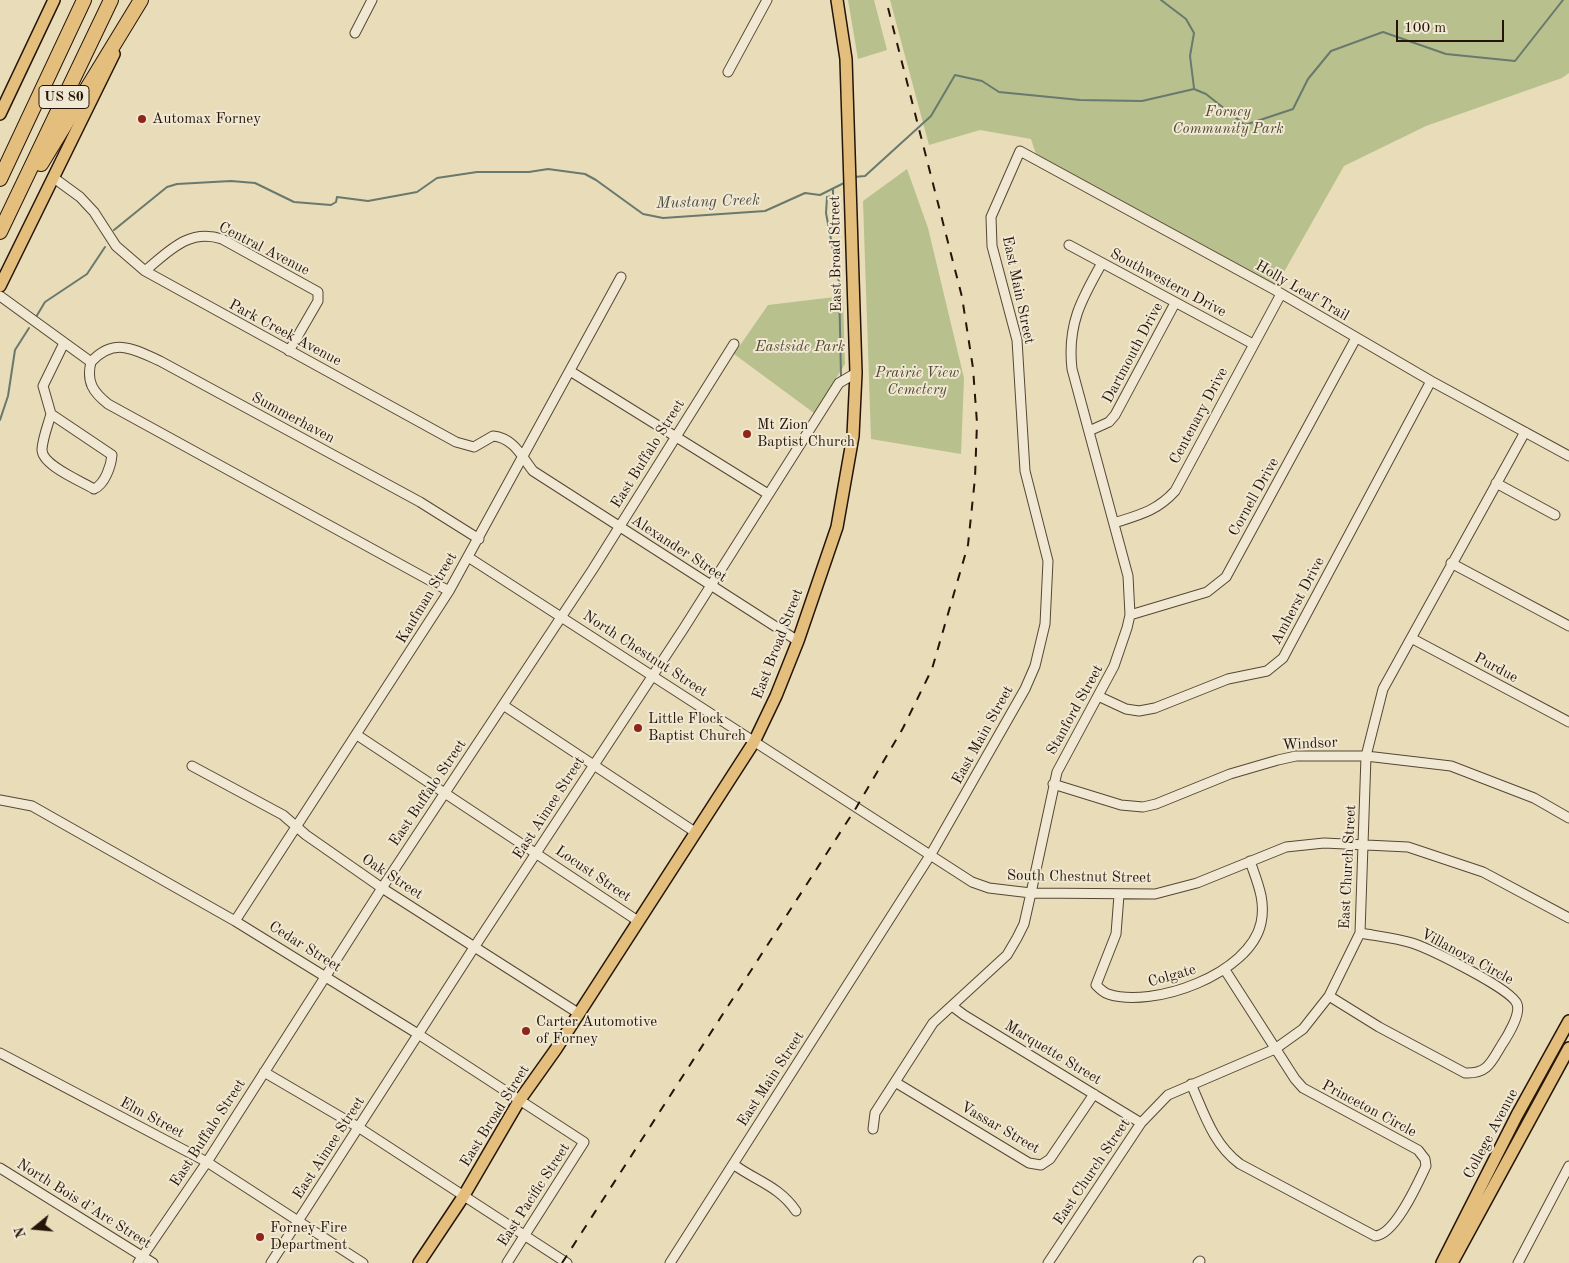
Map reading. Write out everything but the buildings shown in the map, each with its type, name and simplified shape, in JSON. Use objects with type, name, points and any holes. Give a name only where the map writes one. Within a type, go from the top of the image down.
[{"type":"highway","name":"US 80","points":[[0,179],[78,15],[83,0]]},
{"type":"highway","name":"US 80","points":[[0,232],[111,0]]},
{"type":"highway","points":[[18,194],[35,174],[141,0]]},
{"type":"main road","points":[[0,114],[54,0]]},
{"type":"main road","points":[[0,286],[141,0]]},
{"type":"main road","name":"East Broad Street","points":[[419,1263],[464,1197],[519,1101],[556,1049],[578,1012],[754,742],[776,696],[798,642],[837,527],[853,436],[856,373],[846,59],[837,0]]},
{"type":"main road","name":"College Avenue","points":[[1442,1263],[1517,1115],[1569,1021]]},
{"type":"main road","name":"College Avenue","points":[[1452,1263],[1569,1048]]},
{"type":"street","points":[[356,33],[372,0]]},
{"type":"street","points":[[728,72],[767,0]]},
{"type":"street","name":"Holly Leaf Trail","points":[[1020,151],[1281,294],[1431,382],[1569,456]]},
{"type":"street","name":"East Main Street","points":[[670,1263],[931,854],[1025,689],[1035,666],[1045,624],[1048,561],[1025,471],[1017,340],[992,246],[991,217],[1020,151]]},
{"type":"street","name":"Park Creek Avenue","points":[[54,178],[80,197],[94,212],[116,246],[145,271],[456,442],[474,447],[493,436],[500,437],[518,448],[523,458]]},
{"type":"street","name":"Central Avenue","points":[[145,271],[182,242],[208,234],[318,292],[319,295],[289,351]]},
{"type":"street","name":"Southwestern Drive","points":[[1070,245],[1253,344]]},
{"type":"street","name":"Stanford Street","points":[[873,1129],[875,1113],[933,1023],[1007,955],[1024,924],[1053,784],[1063,758],[1114,666],[1130,615],[1128,576],[1072,369],[1071,336],[1075,316],[1102,263]]},
{"type":"street","name":"Kaufman Street","points":[[236,920],[449,591],[621,277]]},
{"type":"street","name":"Centenary Drive","points":[[1114,523],[1146,513],[1164,504],[1175,491],[1281,294]]},
{"type":"street","points":[[0,296],[91,362],[89,379],[91,386],[108,404],[449,591]]},
{"type":"street","name":"Dartmouth Drive","points":[[1089,431],[1110,422],[1115,415],[1175,303]]},
{"type":"street","name":"Cornell Drive","points":[[1130,615],[1207,592],[1226,577],[1356,338]]},
{"type":"street","points":[[50,414],[111,453],[110,465],[98,488],[94,489],[58,469],[42,455],[50,414],[43,386],[64,343]]},
{"type":"street","name":"East Buffalo Street","points":[[140,1260],[207,1162],[327,977],[382,888],[619,527],[734,344]]},
{"type":"street","name":"Summerhaven","points":[[91,362],[109,349],[130,348],[160,361],[420,502],[479,539]]},
{"type":"street","points":[[570,371],[768,494]]},
{"type":"street","name":"East Aimee Street","points":[[271,1263],[711,585],[839,383],[856,373]]},
{"type":"street","name":"Amherst Drive","points":[[1098,696],[1126,709],[1139,711],[1155,708],[1228,679],[1268,671],[1276,666],[1283,658],[1431,382]]},
{"type":"street","name":"East Church Street","points":[[1048,1263],[1141,1123],[1168,1095],[1275,1049],[1303,1029],[1330,996],[1360,933],[1366,756],[1383,689],[1525,432]]},
{"type":"street","name":"Alexander Street","points":[[523,458],[534,471],[798,642]]},
{"type":"street","points":[[1496,483],[1555,515]]},
{"type":"street","name":"North Chestnut Street","points":[[468,557],[856,808]]},
{"type":"street","points":[[1451,563],[1569,626]]},
{"type":"street","name":"Purdue","points":[[1411,638],[1569,722]]},
{"type":"street","points":[[503,705],[695,832]]},
{"type":"street","name":"Locust Street","points":[[356,735],[638,921]]},
{"type":"street","name":"Windsor","points":[[1053,784],[1121,805],[1143,807],[1256,765],[1296,756],[1366,756],[1450,766],[1534,798],[1569,818]]},
{"type":"street","name":"Oak Street","points":[[192,766],[283,815],[296,828],[382,888],[578,1012]]},
{"type":"street","name":"Cedar Street","points":[[0,800],[32,806],[236,920],[418,1034],[584,1142]]},
{"type":"street","name":"South Chestnut Street","points":[[856,808],[931,854],[972,882],[989,888],[1031,893],[1119,895],[1164,891],[1197,882],[1286,847],[1324,843],[1408,847],[1483,872],[1569,918]]},
{"type":"street","name":"Colgate","points":[[1119,895],[1116,934],[1096,986],[1107,994],[1141,998],[1204,981],[1225,970],[1252,944],[1261,924],[1264,899],[1250,861]]},
{"type":"street","name":"Villanova Circle","points":[[1330,996],[1379,1027],[1465,1073],[1477,1074],[1486,1069],[1518,1012],[1517,1004],[1508,991],[1415,944],[1360,933]]},
{"type":"street","name":"Princeton Circle","points":[[1191,1084],[1216,1141],[1226,1154],[1240,1164],[1375,1236],[1382,1235],[1392,1228],[1426,1166],[1425,1159],[1418,1150],[1304,1088],[1295,1079],[1225,970]]},
{"type":"street","name":"Marquette Street","points":[[952,1006],[1141,1123]]},
{"type":"street","name":"Elm Street","points":[[0,1053],[207,1162],[363,1263]]},
{"type":"street","points":[[264,1072],[358,1128],[524,1236],[528,1243],[563,1262]]},
{"type":"street","name":"Vassar Street","points":[[895,1082],[1030,1163],[1041,1166],[1050,1159],[1094,1094]]},
{"type":"street","name":"East Pacific Street","points":[[506,1263],[584,1142]]},
{"type":"street","points":[[733,1164],[749,1176],[775,1188],[790,1202],[796,1211]]},
{"type":"street","points":[[1518,1263],[1569,1166]]},
{"type":"street","name":"North Bois d’Arc Street","points":[[0,1168],[140,1260],[153,1263]]},
{"type":"green space","points":[[848,0],[874,0],[887,50],[858,59]]},
{"type":"green space","name":"Forney Community Park","points":[[890,0],[1569,0],[1569,73],[1562,78],[1426,126],[1344,166],[1276,286],[1036,154],[1031,139],[980,130],[929,145]]},
{"type":"green space","name":"Prairie View Cemetery","points":[[907,169],[928,228],[964,378],[961,454],[871,439],[863,201]]},
{"type":"green space","name":"Eastside Park","points":[[843,296],[845,364],[814,413],[734,354],[768,305]]},
{"type":"waterway","points":[[1161,0],[1186,19],[1194,33],[1190,56],[1194,88]]},
{"type":"waterway","name":"Mustang Creek","points":[[854,177],[865,176],[931,116],[955,75],[982,81],[999,92],[1080,100],[1142,101],[1194,89],[1206,94],[1245,125],[1293,109],[1308,79],[1331,51],[1383,32],[1446,54],[1515,61],[1563,0]]},
{"type":"waterway","name":"Mustang Creek","points":[[114,230],[167,187],[177,184],[231,181],[255,183],[294,202],[331,205],[336,202],[337,197],[368,201],[417,192],[437,178],[477,172],[529,172],[548,169],[585,174],[643,214],[663,218],[765,211],[805,193],[820,195],[846,182]]},
{"type":"waterway","points":[[833,190],[833,196],[827,197],[826,213],[839,282],[841,376]]},
{"type":"waterway","name":"Mustang Creek","points":[[36,317],[45,302],[87,274],[105,247]]},
{"type":"waterway","name":"Mustang Creek","points":[[0,420],[8,396],[15,350],[29,328]]},
{"type":"railway","points":[[562,1263],[856,808],[903,728],[932,669],[968,545],[975,478],[977,423],[973,368],[962,297],[886,0]]},
{"type":"place","name":"Automax Forney","points":[[142,119]]},
{"type":"place","name":"Mt Zion Baptist Church","points":[[747,434]]},
{"type":"place","name":"Little Flock Baptist Church","points":[[638,728]]},
{"type":"place","name":"Carter Automotive of Forney","points":[[526,1031]]},
{"type":"place","name":"Forney Fire Department","points":[[260,1237]]}]
